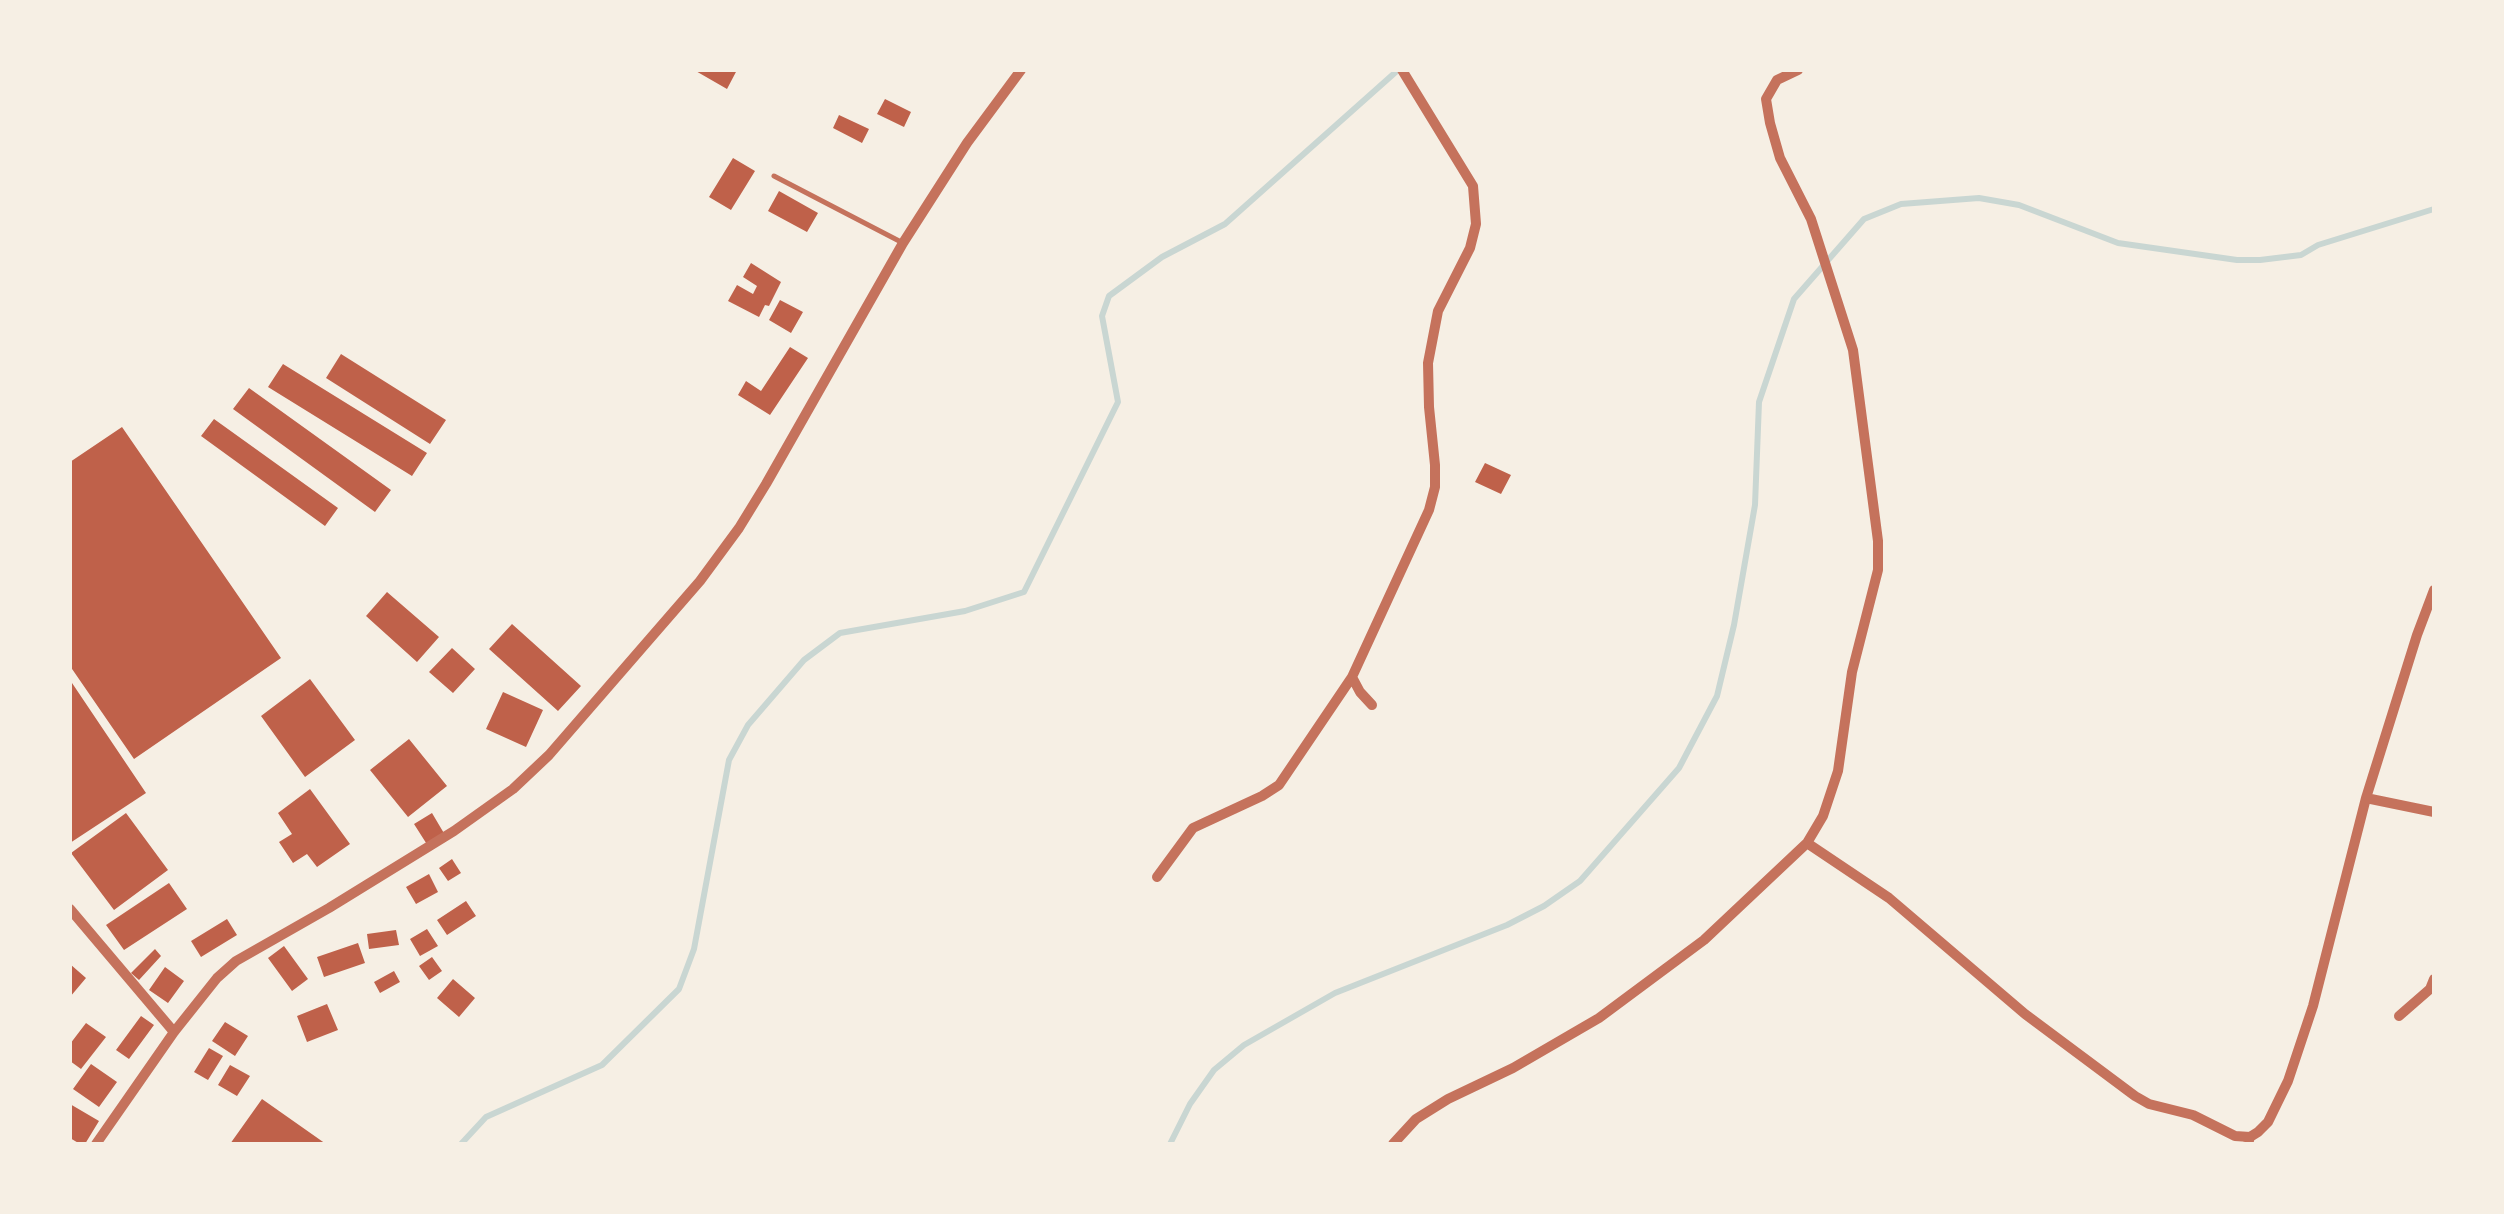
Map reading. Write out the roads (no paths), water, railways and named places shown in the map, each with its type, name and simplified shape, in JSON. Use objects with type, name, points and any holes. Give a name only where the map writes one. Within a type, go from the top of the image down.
[{"type":"street","points":[[96,1144],[217,978],[236,962],[329,908],[513,790],[549,755],[700,581],[739,528],[785,452],[903,242],[1020,70]]},
{"type":"street","points":[[1157,876],[1193,828],[1278,785],[1352,677],[1435,487],[1428,363],[1438,311],[1470,248],[1476,224],[1472,186],[1402,70]]},
{"type":"street","points":[[1393,1144],[1416,1120],[1448,1100],[1599,1018],[1704,940],[1807,843],[1822,816],[1838,771],[1852,672],[1878,570],[1877,523],[1853,350],[1811,218],[1780,158],[1770,123],[1766,99],[1778,80],[1798,70]]},
{"type":"street","points":[[1807,843],[1889,898],[2025,1014],[2135,1096],[2149,1104],[2193,1115],[2249,1140],[2268,1122],[2288,1082],[2313,1006],[2366,798],[2434,590]]},
{"type":"street","points":[[1352,677],[1372,705]]},
{"type":"street","points":[[2366,798],[2434,812]]},
{"type":"street","points":[[70,909],[174,1032]]},
{"type":"street","points":[[2399,1016],[2430,989],[2434,979]]},
{"type":"lane","points":[[774,176],[903,242]]},
{"type":"waterway","points":[[461,1144],[486,1117],[602,1065],[679,989],[694,949],[729,760],[748,725],[804,660],[840,633],[965,611],[1024,592],[1118,402],[1102,316],[1109,296],[1162,257],[1225,224],[1398,70]]},
{"type":"waterway","points":[[1170,1144],[1190,1104],[1214,1070],[1244,1045],[1335,993],[1507,925],[1544,906],[1580,881],[1679,768],[1717,696],[1734,625],[1755,505],[1759,402],[1794,299],[1864,219],[1901,204],[1979,198],[2019,205],[2118,243],[2260,260],[2301,255],[2318,245],[2434,209]]}]
